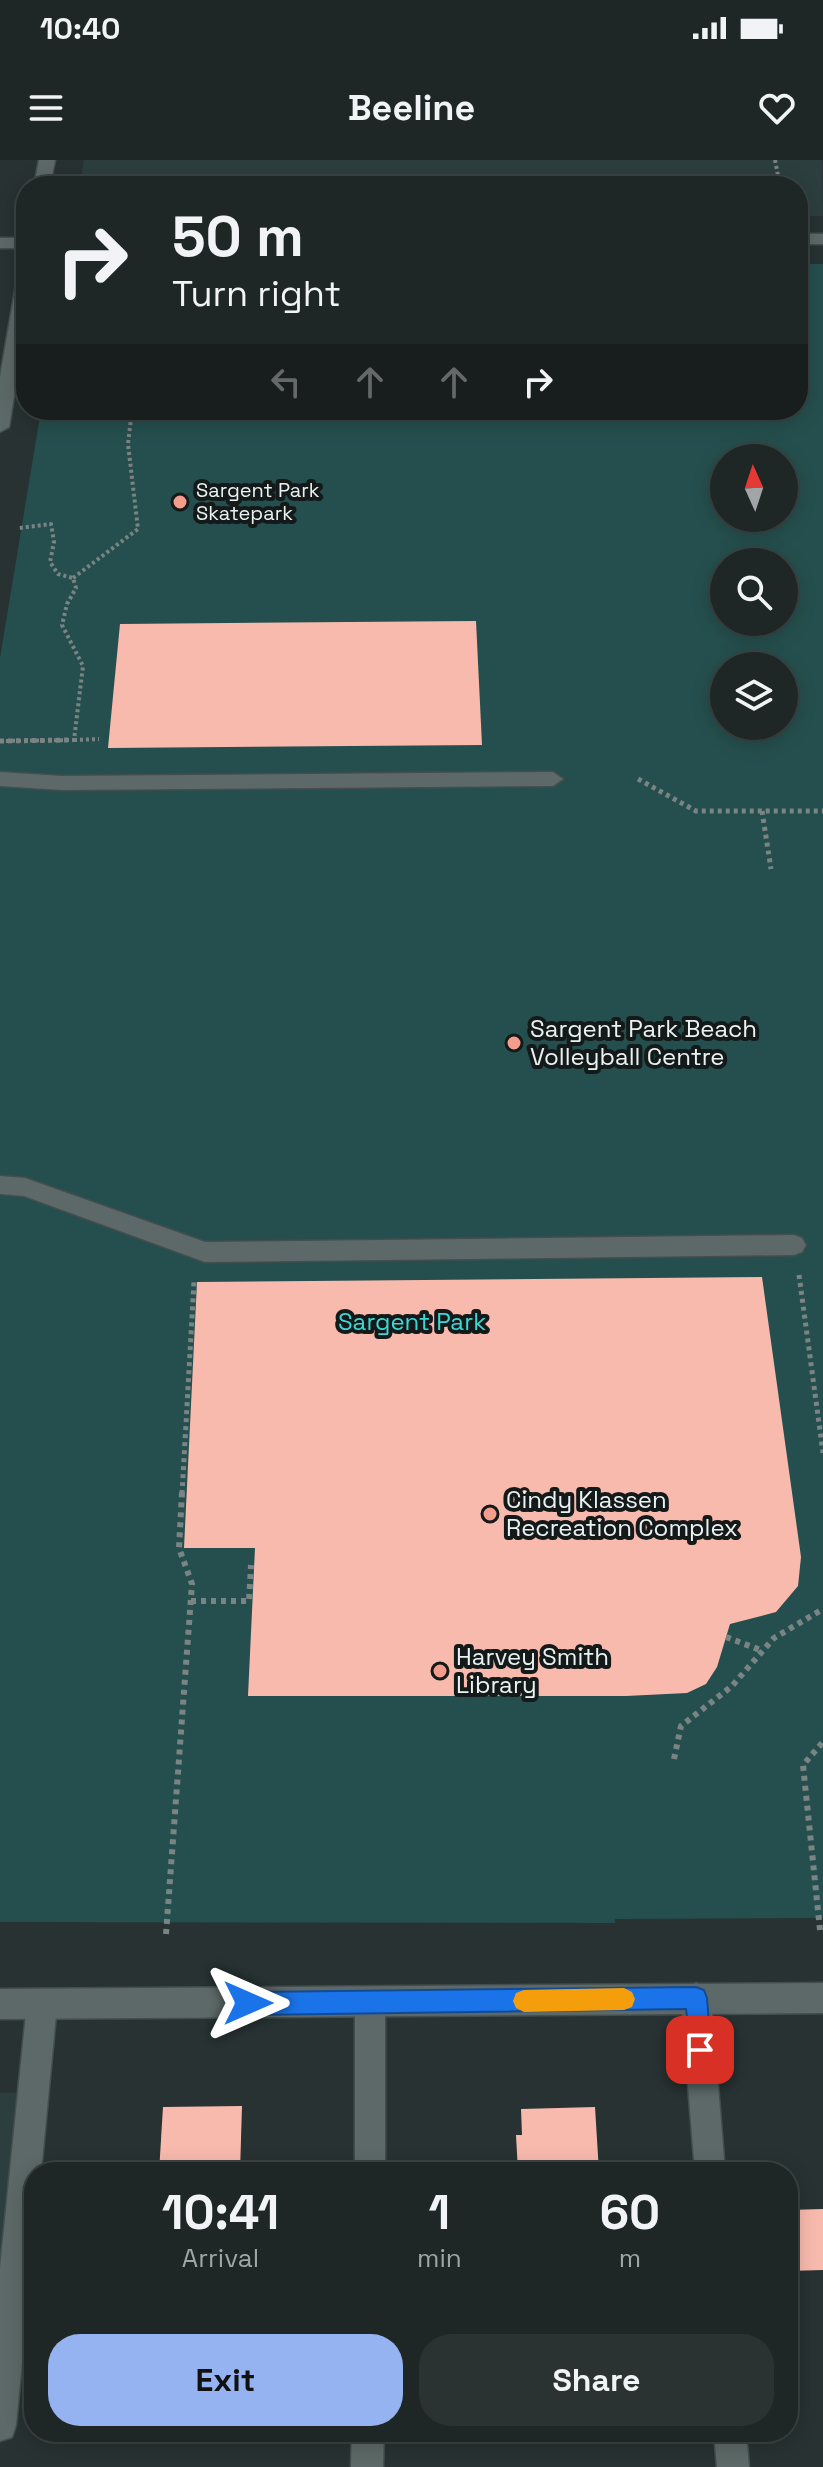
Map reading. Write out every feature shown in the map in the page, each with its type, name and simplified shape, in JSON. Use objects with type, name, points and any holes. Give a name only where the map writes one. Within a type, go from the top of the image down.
[{"type":"main road","points":[[0,427],[16,332]]},
{"type":"main road","points":[[0,779],[62,783],[553,779]]},
{"type":"main road","points":[[0,1185],[25,1187],[205,1252],[794,1245]]},
{"type":"main road","points":[[696,1998],[709,2162]]},
{"type":"main road","points":[[0,2004],[823,1998]]},
{"type":"main road","points":[[370,2002],[370,2162]]},
{"type":"main road","points":[[26,2162],[42,2004]]},
{"type":"main road","points":[[0,2425],[24,2184]]},
{"type":"main road","points":[[367,2467],[368,2442]]},
{"type":"main road","points":[[731,2442],[733,2467]]},
{"type":"path","points":[[73,578],[138,529],[128,444],[131,420]]},
{"type":"path","points":[[19,528],[51,524],[54,542],[50,562],[58,574],[73,578]]},
{"type":"path","points":[[73,578],[76,588],[62,615],[62,632],[83,666],[74,740]]},
{"type":"path","points":[[0,741],[99,739]]},
{"type":"path","points":[[638,779],[696,811],[823,811]]},
{"type":"path","points":[[762,811],[771,869]]},
{"type":"path","points":[[794,1245],[823,1453]]},
{"type":"path","points":[[166,1934],[192,1584],[179,1548],[196,1249]]},
{"type":"path","points":[[191,1601],[249,1601],[251,1565]]},
{"type":"path","points":[[674,1759],[681,1726],[732,1686],[774,1638],[823,1609]]},
{"type":"path","points":[[726,1637],[763,1651]]},
{"type":"path","points":[[820,1930],[803,1765],[823,1742]]},
{"type":"shaded area","points":[[84,160],[822,160],[823,216],[808,216],[808,176],[82,176]]},
{"type":"shaded area","points":[[0,2093],[21,2093],[0,2305]]},
{"type":"green space","name":"Sargent Park","points":[[808,264],[823,264],[823,1918],[615,1919],[615,1923],[0,1922],[0,658],[39,420],[808,420]]},
{"type":"building","points":[[476,621],[482,745],[108,748],[120,624]]},
{"type":"building","name":"Cindy Klassen Recreation Complex","points":[[762,1277],[801,1557],[798,1586],[776,1612],[730,1624],[717,1667],[706,1684],[687,1693],[626,1696],[248,1696],[255,1548],[184,1548],[197,1282]]},
{"type":"building","points":[[242,2106],[240,2162],[160,2162],[163,2107]]},
{"type":"building","points":[[595,2107],[598,2162],[517,2162],[516,2135],[522,2135],[521,2109]]},
{"type":"building","points":[[823,2209],[823,2270],[798,2271],[798,2210]]},
{"type":"slow traffic","points":[[524,2001],[624,1999]]},
{"type":"place","name":"Sargent Park Skatepark","points":[[180,502]]},
{"type":"place","name":"Sargent Park Beach Volleyball Centre","points":[[514,1043]]},
{"type":"place","name":"Cindy Klassen Recreation Complex","points":[[490,1514]]},
{"type":"place","name":"Harvey Smith Library","points":[[440,1671]]},
{"type":"route","points":[[248,2003],[696,1998],[700,2050]]}]
